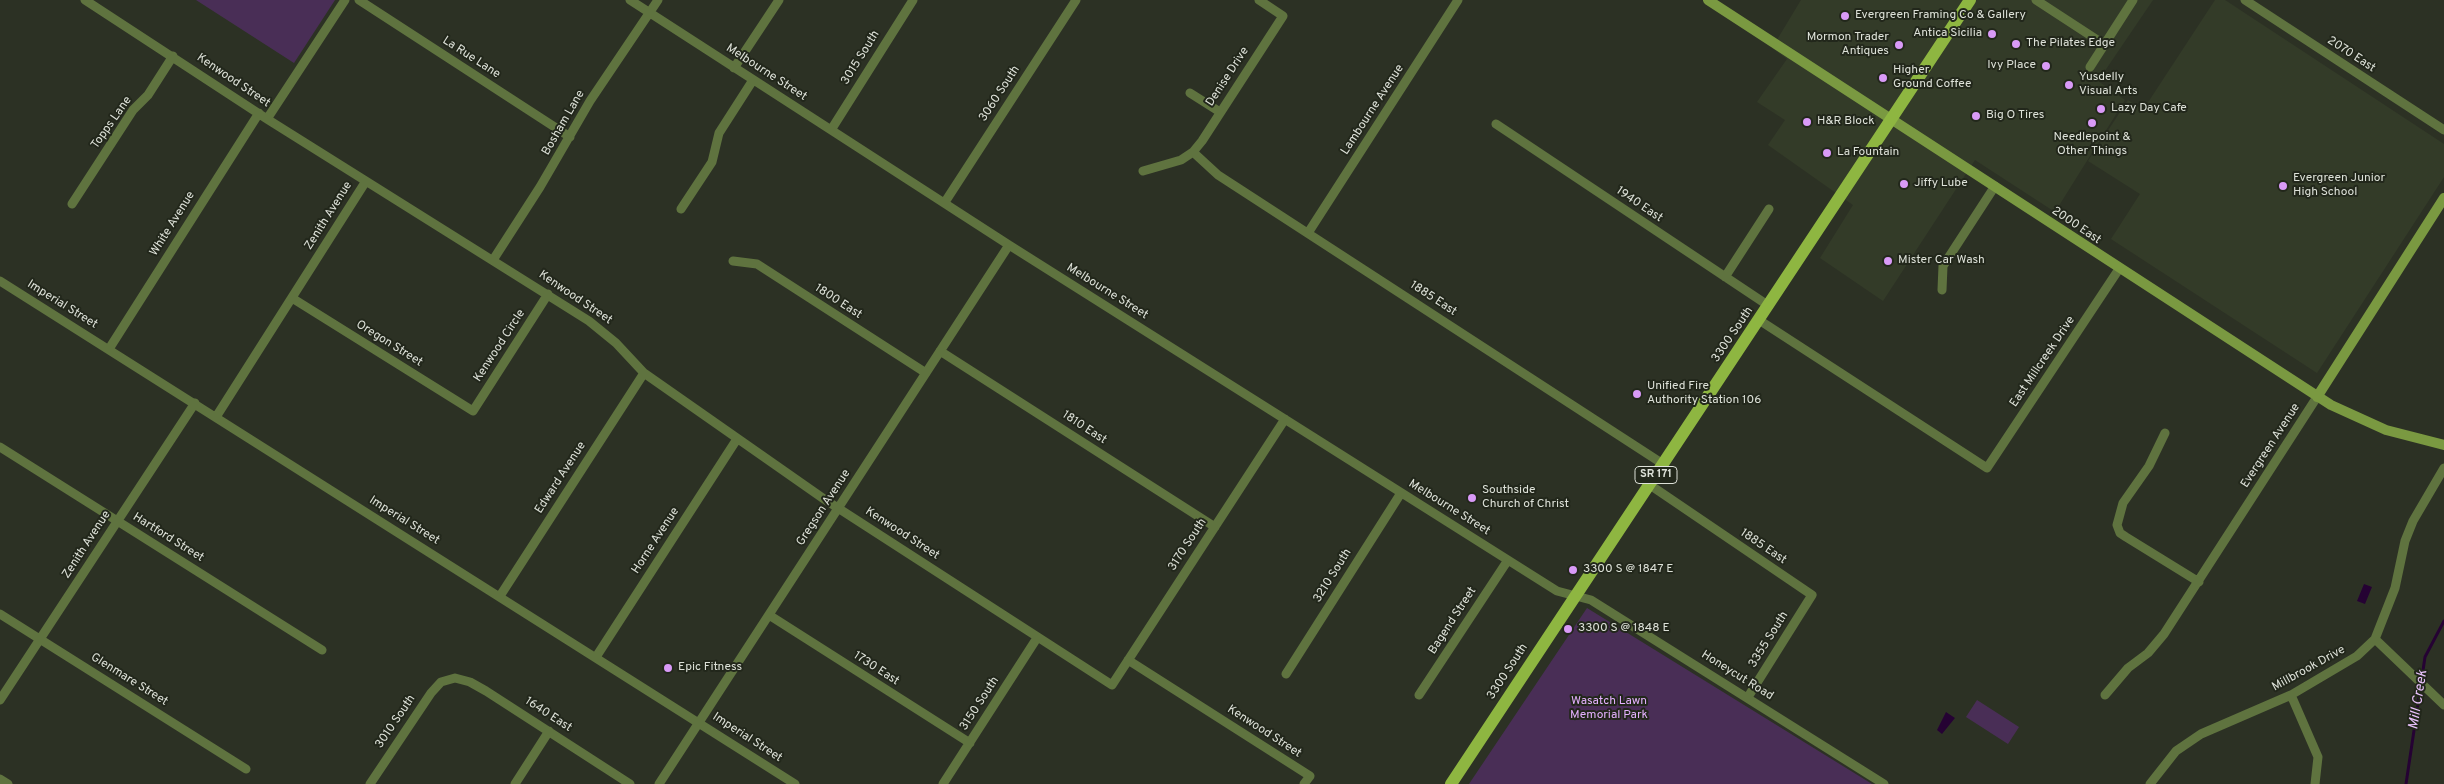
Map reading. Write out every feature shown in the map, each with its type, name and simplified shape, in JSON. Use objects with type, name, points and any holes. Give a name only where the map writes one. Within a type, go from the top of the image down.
[{"type":"main road","name":"3300 South","points":[[1451,784],[1893,120],[1970,0]]},
{"type":"street","name":"Kenwood Street","points":[[85,0],[174,56],[267,119],[548,294],[604,332],[644,374],[839,508],[1112,685]]},
{"type":"street","points":[[267,119],[345,0]]},
{"type":"street","name":"La Rue Lane","points":[[359,0],[570,137]]},
{"type":"street","name":"Melbourne Street","points":[[630,0],[1009,245],[1400,493],[1557,591],[1575,596]]},
{"type":"street","name":"Bosham Lane","points":[[493,260],[570,137],[590,101],[648,12],[658,0]]},
{"type":"street","points":[[734,68],[779,0]]},
{"type":"street","name":"3015 South","points":[[831,130],[913,0]]},
{"type":"street","name":"3060 South","points":[[945,202],[1076,0]]},
{"type":"street","name":"Denise Drive","points":[[1193,152],[1283,16],[1259,0]]},
{"type":"street","name":"Lambourne Avenue","points":[[1308,233],[1458,0]]},
{"type":"street","name":"2000 East","points":[[1708,0],[2317,396],[2373,426],[2444,445]]},
{"type":"street","points":[[2036,0],[2105,45]]},
{"type":"street","points":[[2090,68],[2133,0]]},
{"type":"street","name":"2070 East","points":[[2245,0],[2444,130]]},
{"type":"street","name":"Topps Lane","points":[[72,204],[133,110],[146,97],[174,56]]},
{"type":"street","points":[[681,208],[712,162],[719,133],[753,80]]},
{"type":"street","points":[[1190,93],[1220,112]]},
{"type":"street","name":"White Avenue","points":[[109,349],[259,113]]},
{"type":"street","name":"1940 East","points":[[1496,124],[1769,306]]},
{"type":"street","points":[[1143,171],[1181,160],[1193,152]]},
{"type":"street","name":"1885 East","points":[[1193,152],[1218,176],[1663,464]]},
{"type":"street","name":"Zenith Avenue","points":[[216,416],[366,181]]},
{"type":"street","points":[[1942,290],[1943,266],[1995,186]]},
{"type":"street","name":"Evergreen Avenue","points":[[2106,695],[2135,662],[2154,647],[2199,582],[2444,198]]},
{"type":"street","points":[[1725,277],[1769,209]]},
{"type":"street","name":"Gregson Avenue","points":[[659,784],[1009,245]]},
{"type":"street","name":"1800 East","points":[[733,261],[757,264],[926,374]]},
{"type":"street","name":"East Millcreek Drive","points":[[1759,320],[1987,468],[2119,269]]},
{"type":"street","name":"Imperial Street","points":[[0,281],[795,784]]},
{"type":"street","name":"Kenwood Circle","points":[[472,411],[548,294]]},
{"type":"street","name":"Oregon Street","points":[[292,298],[472,411]]},
{"type":"street","name":"1810 East","points":[[940,351],[1215,527]]},
{"type":"street","name":"Edward Avenue","points":[[500,596],[644,374]]},
{"type":"street","name":"Zenith Avenue","points":[[0,700],[195,403]]},
{"type":"street","name":"3170 South","points":[[1112,685],[1285,419]]},
{"type":"street","points":[[2165,433],[2149,466],[2123,503],[2117,525],[2120,533],[2199,582]]},
{"type":"street","name":"Horne Avenue","points":[[596,657],[738,439]]},
{"type":"street","name":"Hartford Street","points":[[0,447],[322,650]]},
{"type":"street","name":"Millbrook Drive","points":[[2150,784],[2176,751],[2201,734],[2291,695],[2357,656],[2375,639],[2396,588],[2405,541],[2413,521],[2444,468]]},
{"type":"street","name":"1885 East","points":[[1650,485],[1812,595]]},
{"type":"street","name":"3210 South","points":[[1286,674],[1400,493]]},
{"type":"street","name":"Bagend Street","points":[[1419,695],[1508,560]]},
{"type":"street","name":"3355 South","points":[[1748,697],[1812,595]]},
{"type":"street","name":"Honeycut Road","points":[[1575,596],[1591,600],[1884,784]]},
{"type":"street","name":"Glenmare Street","points":[[0,614],[246,769]]},
{"type":"street","name":"1730 East","points":[[769,615],[970,743]]},
{"type":"street","name":"3150 South","points":[[943,784],[1037,638]]},
{"type":"street","points":[[2375,639],[2444,705]]},
{"type":"street","name":"Kenwood Street","points":[[1128,660],[1307,780]]},
{"type":"street","name":"1640 East","points":[[448,678],[462,679],[478,686],[630,784]]},
{"type":"street","name":"3010 South","points":[[370,784],[430,692],[448,678]]},
{"type":"street","points":[[2291,695],[2318,757],[2315,784]]},
{"type":"street","points":[[515,784],[549,732]]},
{"type":"street","points":[[0,779],[8,784]]},
{"type":"shaded area","points":[[1801,0],[2153,0],[2098,81],[2125,100],[2055,212],[1975,160],[1883,301],[1820,258],[1853,205],[1768,145],[1785,120],[1757,102],[1787,59],[1772,48]]},
{"type":"shaded area","name":"Evergreen Junior High School","points":[[2215,0],[2225,0],[2444,144],[2444,177],[2317,373],[2111,239],[2140,194],[2088,161],[2128,100],[2143,110]]},
{"type":"shaded area","points":[[2364,584],[2372,587],[2365,604],[2357,601]]},
{"type":"shaded area","points":[[1946,712],[1955,718],[1942,734],[1937,730]]},
{"type":"green space","points":[[196,0],[335,0],[294,63]]},
{"type":"green space","name":"Wasatch Lawn Memorial Park","points":[[1587,608],[1872,784],[1469,784]]},
{"type":"green space","points":[[1977,700],[2019,727],[2008,744],[1966,717]]},
{"type":"waterway","name":"Mill Creek","points":[[2406,784],[2425,657],[2444,621]]},
{"type":"place","name":"Evergreen Framing Co & Gallery","points":[[1845,16]]},
{"type":"place","name":"Antica Sicilia","points":[[1992,34]]},
{"type":"place","name":"The Pilates Edge","points":[[2016,44]]},
{"type":"place","name":"Mormon Trader Antiques","points":[[1899,45]]},
{"type":"place","name":"Ivy Place","points":[[2046,66]]},
{"type":"place","name":"Higher Ground Coffee","points":[[1883,78]]},
{"type":"place","name":"Yusdelly Visual Arts","points":[[2069,85]]},
{"type":"place","name":"Lazy Day Cafe","points":[[2101,109]]},
{"type":"place","name":"Big O Tires","points":[[1976,116]]},
{"type":"place","name":"H&R Block","points":[[1807,122]]},
{"type":"place","name":"Needlepoint & Other Things","points":[[2092,123]]},
{"type":"place","name":"La Fountain","points":[[1827,153]]},
{"type":"place","name":"Jiffy Lube","points":[[1904,184]]},
{"type":"place","name":"Evergreen Junior High School","points":[[2283,186]]},
{"type":"place","name":"Mister Car Wash","points":[[1888,261]]},
{"type":"place","name":"Unified Fire Authority Station 106","points":[[1637,394]]},
{"type":"place","name":"Southside Church of Christ","points":[[1472,498]]},
{"type":"place","name":"3300 S @ 1847 E","points":[[1573,570]]},
{"type":"place","name":"3300 S @ 1848 E","points":[[1568,629]]},
{"type":"place","name":"Epic Fitness","points":[[668,668]]}]
